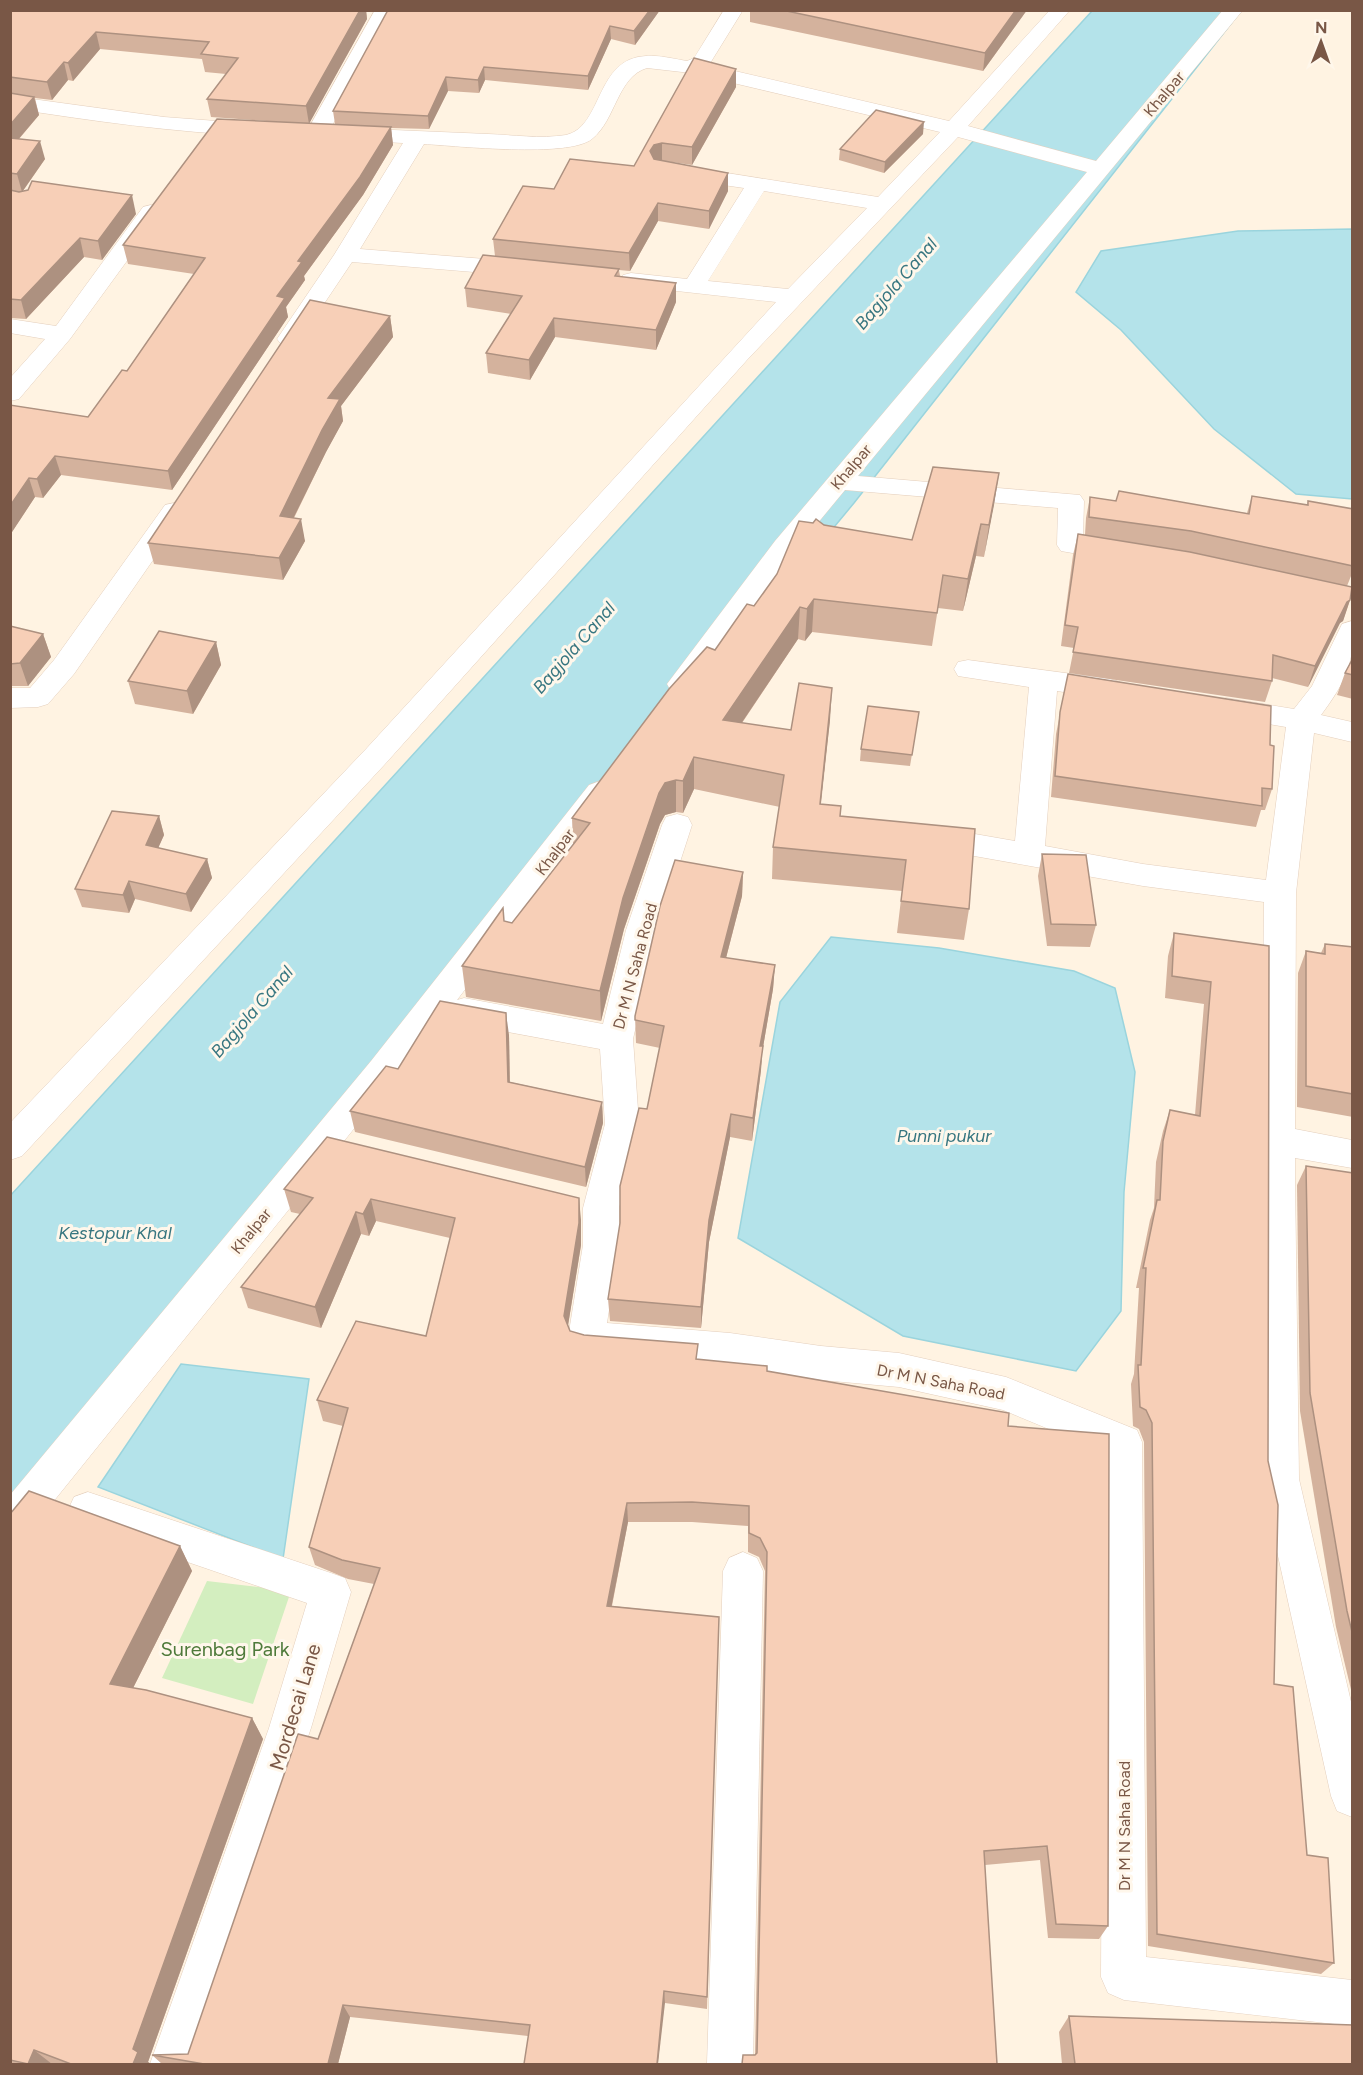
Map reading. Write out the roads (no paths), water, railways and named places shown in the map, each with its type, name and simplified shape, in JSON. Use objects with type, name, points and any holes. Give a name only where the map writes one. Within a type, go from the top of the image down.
[{"type":"street","points":[[317,133],[385,10]]},
{"type":"street","points":[[690,67],[701,62],[734,10]]},
{"type":"street","points":[[10,1146],[376,756],[730,364],[954,129],[1060,10]]},
{"type":"street","name":"Khalpar","points":[[662,709],[784,547],[1234,10]]},
{"type":"street","points":[[294,132],[519,142],[570,141],[585,135],[604,109],[620,76],[633,66],[646,62],[690,67],[954,129],[1101,169]]},
{"type":"street","points":[[10,102],[83,114],[213,128],[271,131]]},
{"type":"street","points":[[199,147],[213,128]]},
{"type":"street","points":[[274,361],[345,255],[417,138]]},
{"type":"street","points":[[663,170],[882,204]]},
{"type":"street","points":[[693,287],[758,183]]},
{"type":"street","points":[[10,394],[62,334],[165,194]]},
{"type":"street","points":[[345,255],[539,271]]},
{"type":"street","points":[[608,278],[793,297]]},
{"type":"street","points":[[10,326],[62,334]]},
{"type":"street","points":[[839,482],[1071,501],[1070,545],[1139,556]]},
{"type":"street","points":[[10,698],[38,697],[64,667],[188,489]]},
{"type":"street","points":[[1353,630],[1324,690],[1301,720],[1280,893],[1279,1137],[1280,1479],[1353,1797]]},
{"type":"street","points":[[968,669],[1138,693]]},
{"type":"street","points":[[1029,854],[1044,678]]},
{"type":"street","points":[[1196,703],[1301,720],[1353,732]]},
{"type":"street","name":"Khalpar","points":[[10,1525],[325,1141],[526,890],[619,766]]},
{"type":"street","name":"Dr M N Saha Road","points":[[677,825],[642,930],[616,1039],[622,1124],[584,1204],[601,1245],[586,1338],[730,1349],[820,1363],[899,1370],[1006,1394],[1123,1442],[1124,1977],[1353,2003]]},
{"type":"street","points":[[900,831],[1143,875],[1280,893]]},
{"type":"street","points":[[432,1006],[616,1039]]},
{"type":"street","points":[[1279,1137],[1295,1144],[1353,1154]]},
{"type":"street","points":[[325,1141],[360,1149]]},
{"type":"street","name":"Mordecai Lane","points":[[88,1510],[331,1592],[290,1728],[173,2064]]},
{"type":"street","points":[[729,2064],[743,1570]]},
{"type":"water","name":"Kestopur Khal","points":[[1092,11],[1241,11],[854,503],[11,1520],[10,1196]]},
{"type":"water","points":[[1352,229],[1352,499],[1296,494],[1214,429],[1121,330],[1076,292],[1101,251],[1238,231]]},
{"type":"water","name":"Punni pukur","points":[[831,937],[939,948],[1074,971],[1115,988],[1135,1072],[1124,1192],[1121,1311],[1076,1371],[903,1336],[738,1238],[780,1002]]},
{"type":"water","points":[[181,1364],[309,1379],[283,1559],[98,1487]]},
{"type":"water label","name":"Bagjola Canal","points":[[896,284]]},
{"type":"water label","name":"Bagjola Canal","points":[[574,648]]},
{"type":"water label","name":"Bagjola Canal","points":[[252,1012]]},
{"type":"park label","name":"Surenbag Park","points":[[225,1649]]}]
